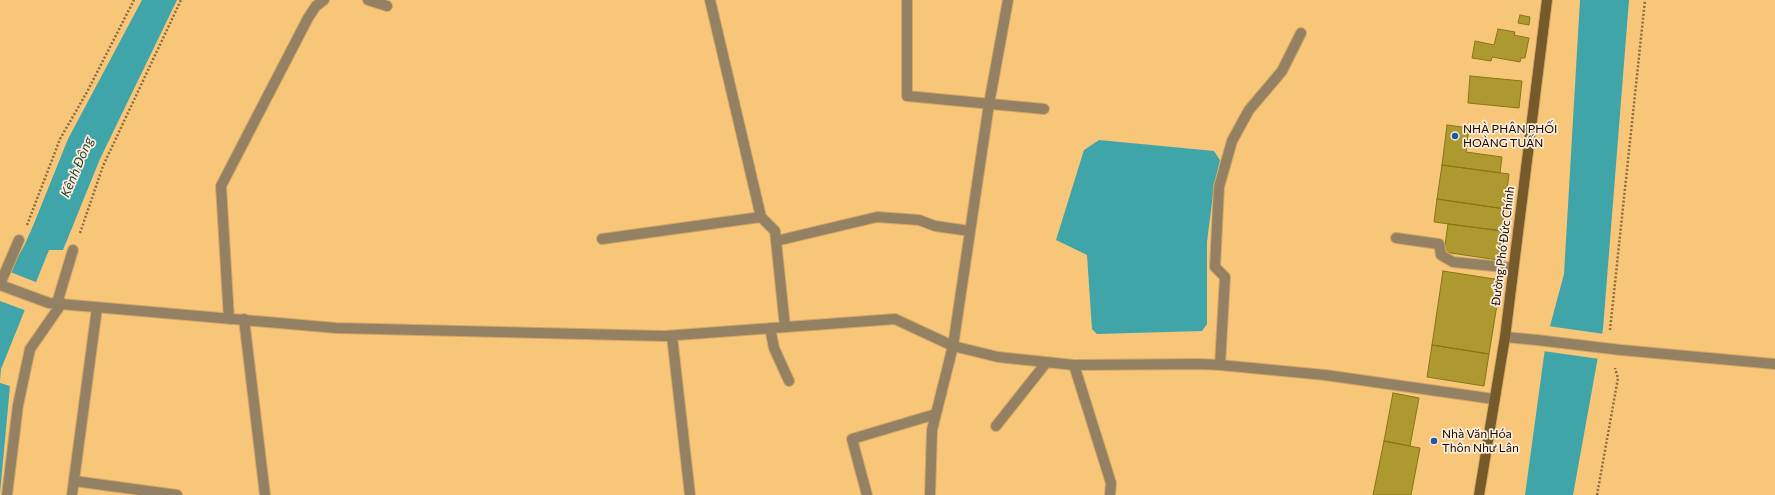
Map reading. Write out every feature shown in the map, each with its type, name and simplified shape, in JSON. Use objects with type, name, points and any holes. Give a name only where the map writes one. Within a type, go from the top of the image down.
[{"type":"main road","name":"Đường Phó Đức Chính","points":[[1479,495],[1505,336],[1547,0]]},
{"type":"street","points":[[229,319],[221,186],[308,18],[316,6],[324,0]]},
{"type":"street","points":[[368,0],[387,6]]},
{"type":"street","points":[[710,0],[761,217],[775,231],[785,327]]},
{"type":"street","points":[[907,0],[907,96],[1044,109]]},
{"type":"street","points":[[930,495],[932,430],[953,346],[989,104],[1008,0]]},
{"type":"street","points":[[1220,366],[1225,277],[1215,267],[1219,187],[1232,141],[1249,110],[1282,72],[1301,33]]},
{"type":"street","points":[[602,239],[761,217]]},
{"type":"street","points":[[776,241],[877,217],[919,220],[935,226],[970,231]]},
{"type":"street","points":[[1396,238],[1439,244],[1441,255],[1453,262],[1513,268]]},
{"type":"street","points":[[19,240],[0,285],[56,303],[98,308],[244,319],[336,328],[672,336],[895,319],[953,346],[998,357],[1074,365],[1199,364],[1325,375],[1494,399]]},
{"type":"street","points":[[7,495],[18,405],[30,350],[56,303],[73,250]]},
{"type":"street","points":[[72,495],[98,308]]},
{"type":"street","points":[[244,319],[265,495]]},
{"type":"street","points":[[770,328],[774,348],[789,381]]},
{"type":"street","points":[[672,336],[690,495]]},
{"type":"street","points":[[1505,336],[1621,350],[1775,364]]},
{"type":"street","points":[[996,426],[1046,363]]},
{"type":"street","points":[[1074,365],[1111,483],[1110,495]]},
{"type":"street","points":[[867,495],[852,438],[936,414]]},
{"type":"street","points":[[74,481],[176,495]]},
{"type":"path","points":[[19,240],[28,223],[60,139],[87,92],[134,0]]},
{"type":"path","points":[[73,250],[84,226],[103,166],[181,0]]},
{"type":"path","points":[[1598,495],[1618,378],[1608,348],[1645,0]]},
{"type":"water","name":"Kênh Đông","points":[[142,0],[177,0],[100,159],[63,250],[49,250],[1,369],[0,381],[0,297],[10,270],[24,246],[33,226],[68,139]]},
{"type":"water","points":[[1580,0],[1629,0],[1603,329],[1573,495],[1525,495],[1546,341],[1564,274]]},
{"type":"water","points":[[1099,140],[1214,151],[1220,160],[1214,187],[1207,242],[1207,324],[1202,331],[1097,334],[1092,329],[1087,255],[1056,240],[1084,150]]},
{"type":"water","points":[[0,383],[10,386],[0,493]]},
{"type":"pier","points":[[8,271],[38,283],[27,311],[0,301],[0,291]]},
{"type":"pier","points":[[1548,326],[1604,334],[1600,359],[1543,351]]},
{"type":"building","points":[[1520,15],[1530,17],[1529,25],[1518,23]]},
{"type":"building","points":[[1498,29],[1515,32],[1514,35],[1529,38],[1525,58],[1521,58],[1520,62],[1492,57],[1491,61],[1472,58],[1475,41],[1494,45]]},
{"type":"building","points":[[1470,76],[1522,81],[1519,108],[1468,103]]},
{"type":"building","points":[[1447,125],[1469,128],[1466,152],[1502,157],[1500,173],[1442,165]]},
{"type":"building","points":[[1442,165],[1509,174],[1505,209],[1437,199]]},
{"type":"building","points":[[1437,199],[1505,209],[1502,231],[1434,222]]},
{"type":"building","points":[[1448,224],[1502,231],[1498,260],[1444,252]]},
{"type":"building","points":[[1443,271],[1501,280],[1489,354],[1432,345]]},
{"type":"building","points":[[1432,345],[1489,354],[1484,386],[1427,377]]},
{"type":"building","points":[[1393,393],[1419,398],[1410,446],[1384,441]]},
{"type":"building","points":[[1384,441],[1420,448],[1411,495],[1373,495]]},
{"type":"place","name":"NHÀ PHÂN PHỐI HOÀNG TUẤN","points":[[1455,136]]},
{"type":"place","name":"Nhà Văn Hóa Thôn Như Lân","points":[[1434,441]]}]
